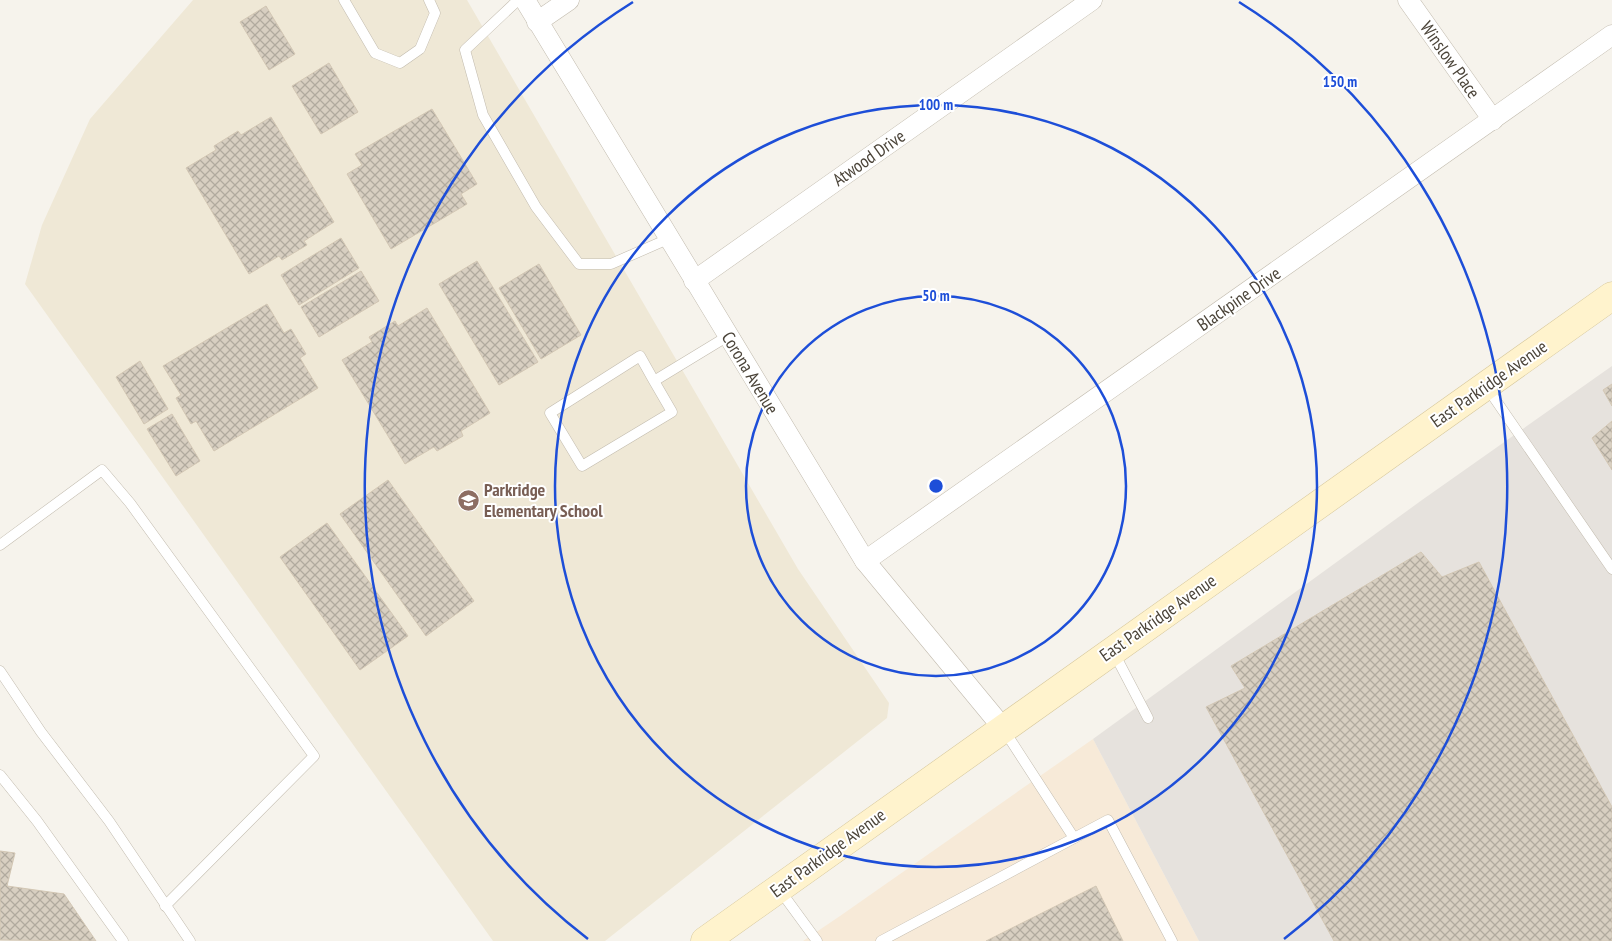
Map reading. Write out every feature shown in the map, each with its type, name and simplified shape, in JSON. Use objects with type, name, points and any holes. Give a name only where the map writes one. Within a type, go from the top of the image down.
[{"type":"main road","name":"East Parkridge Avenue","points":[[705,941],[1612,296]]},
{"type":"street","name":"Corona Avenue","points":[[525,0],[865,561],[1003,728]]},
{"type":"street","points":[[537,22],[569,0]]},
{"type":"street","name":"Atwood Drive","points":[[694,281],[1092,0]]},
{"type":"street","name":"Winslow Place","points":[[1408,0],[1493,120]]},
{"type":"street","name":"Blackpine Drive","points":[[865,561],[1612,35]]},
{"type":"lane","points":[[344,0],[375,53],[400,62],[420,49],[435,13],[429,0]]},
{"type":"lane","points":[[518,0],[465,50],[483,115],[536,207],[579,264],[611,264],[668,238]]},
{"type":"lane","points":[[654,381],[728,336]]},
{"type":"lane","points":[[640,356],[654,381],[672,412],[582,466],[550,413],[640,356]]},
{"type":"lane","points":[[1486,386],[1612,569]]},
{"type":"lane","points":[[0,545],[102,470],[141,518],[314,756],[165,906]]},
{"type":"lane","points":[[1113,650],[1148,718]]},
{"type":"lane","points":[[0,671],[41,732],[109,821],[190,941]]},
{"type":"lane","points":[[1003,728],[1074,838]]},
{"type":"lane","points":[[0,775],[37,821],[123,941]]},
{"type":"lane","points":[[881,941],[1108,820],[1172,941]]},
{"type":"lane","points":[[779,888],[817,941]]},
{"type":"shaded area","name":"Parkridge Elementary School","points":[[193,0],[467,0],[798,569],[889,703],[887,718],[605,941],[493,941],[25,284],[42,225],[90,119]]},
{"type":"shaded area","points":[[1612,366],[1612,941],[1199,941],[1093,739],[1422,500]]},
{"type":"shaded area","points":[[1093,739],[1199,941],[803,941],[840,916]]},
{"type":"building","points":[[266,6],[295,54],[269,70],[240,22]]},
{"type":"building","points":[[329,63],[358,112],[321,134],[292,86]]},
{"type":"building","points":[[432,109],[477,184],[461,194],[467,204],[391,249],[347,174],[362,165],[355,154]]},
{"type":"building","points":[[271,117],[334,222],[304,241],[307,245],[282,260],[279,256],[249,274],[186,168],[216,150],[214,146],[238,131],[241,135]]},
{"type":"building","points":[[341,238],[359,268],[299,305],[281,275]]},
{"type":"building","points":[[477,261],[538,362],[499,385],[439,284]]},
{"type":"building","points":[[539,264],[581,335],[541,359],[499,288]]},
{"type":"building","points":[[361,271],[379,301],[319,337],[301,307]]},
{"type":"building","points":[[267,304],[284,333],[291,329],[306,354],[300,358],[318,388],[214,451],[196,421],[191,424],[176,398],[181,395],[163,366]]},
{"type":"building","points":[[427,308],[490,413],[461,431],[463,436],[437,451],[434,447],[405,464],[342,360],[372,342],[369,337],[395,321],[398,326]]},
{"type":"building","points":[[140,361],[168,409],[144,424],[116,377]]},
{"type":"building","points":[[1612,384],[1612,406],[1603,390]]},
{"type":"building","points":[[172,414],[200,461],[176,476],[147,429]]},
{"type":"building","points":[[1612,421],[1612,470],[1592,438]]},
{"type":"building","points":[[388,480],[474,601],[426,636],[340,514]]},
{"type":"building","points":[[327,523],[408,636],[360,670],[280,557]]},
{"type":"building","points":[[1421,552],[1442,577],[1479,562],[1612,807],[1612,941],[1334,941],[1206,707],[1245,688],[1231,666]]},
{"type":"building","points":[[0,851],[15,853],[7,886],[64,894],[96,941],[0,940]]},
{"type":"building","points":[[1096,886],[1123,941],[986,941]]},
{"type":"place","name":"Parkridge Elementary School","points":[[468,500]]}]
